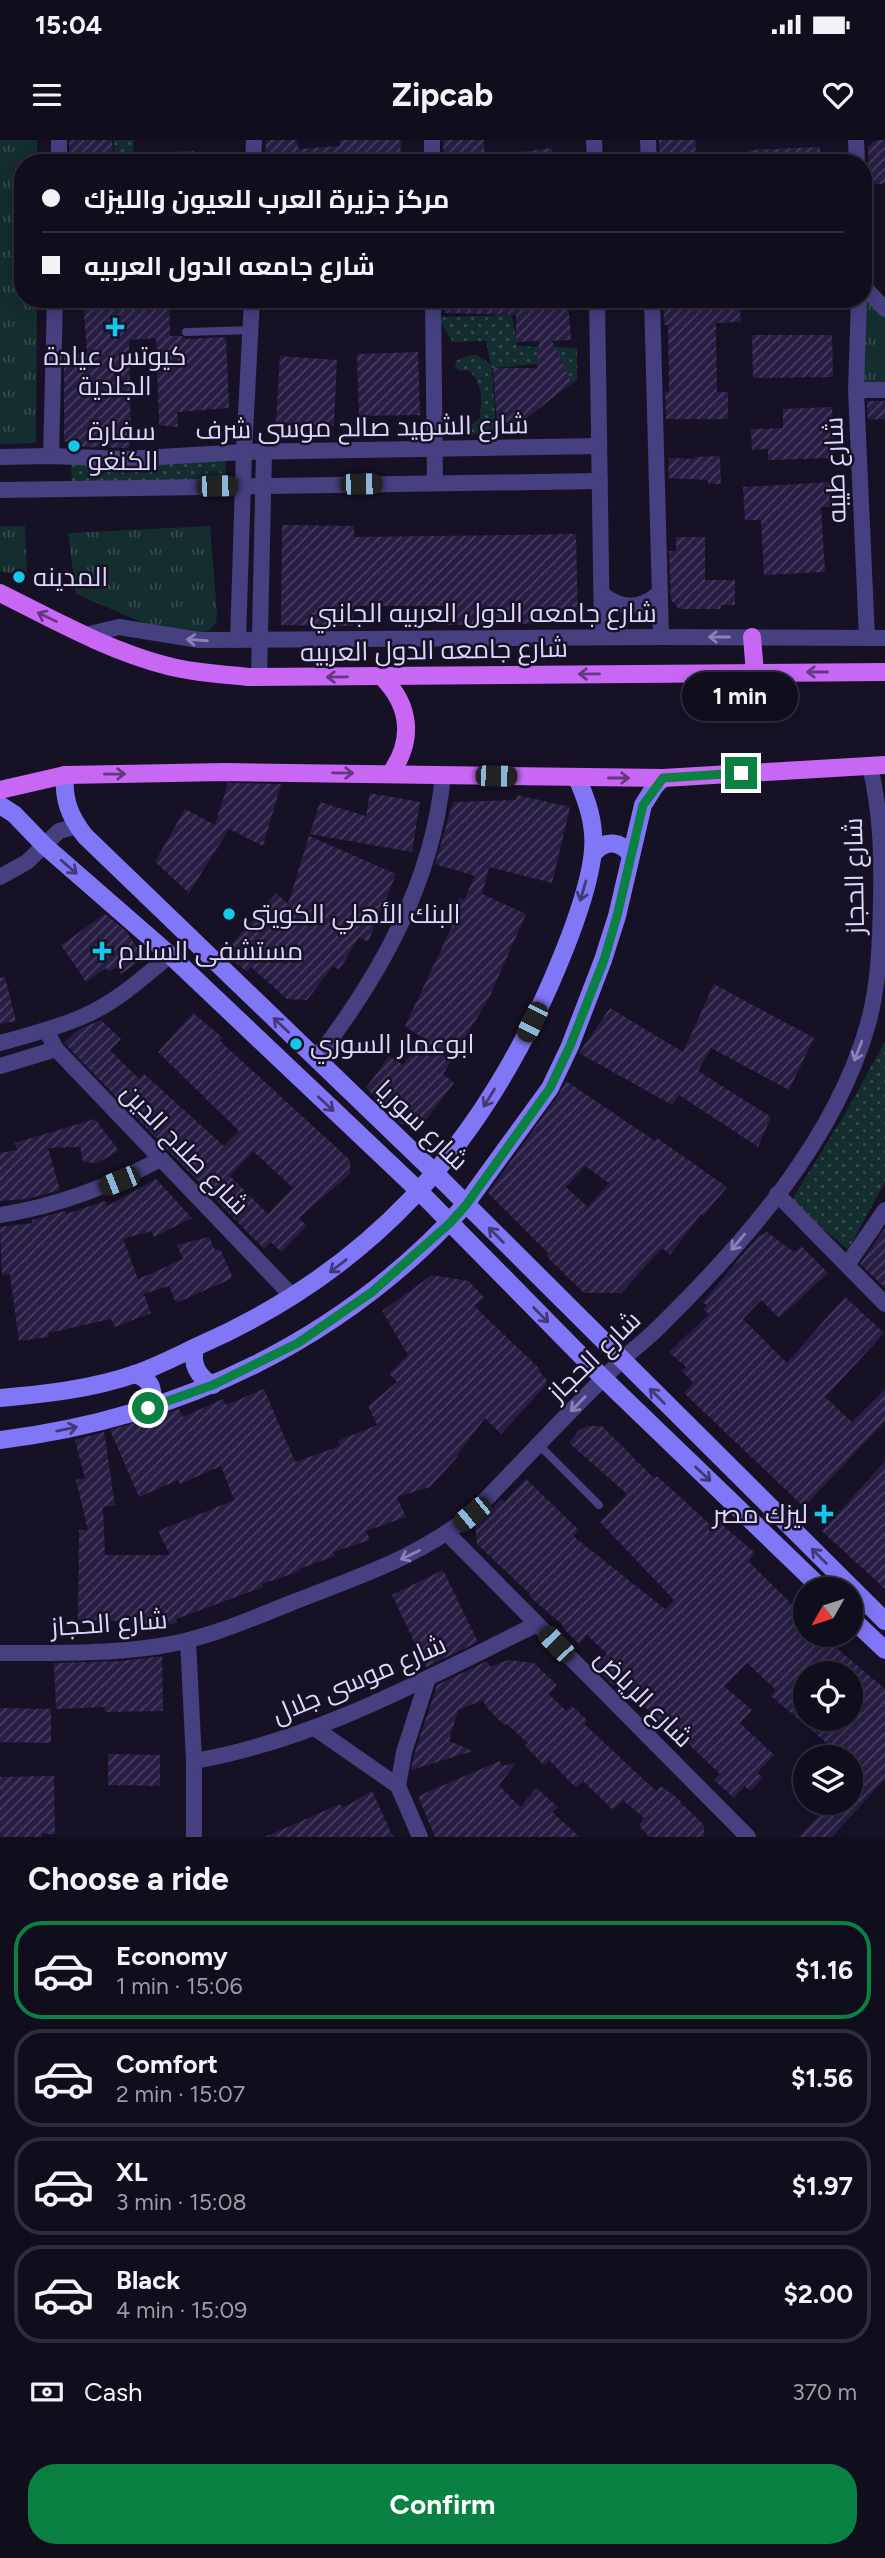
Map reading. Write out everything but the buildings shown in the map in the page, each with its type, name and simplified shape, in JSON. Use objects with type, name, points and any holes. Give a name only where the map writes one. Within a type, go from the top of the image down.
[{"type":"main road","name":"شارع جامعه الدول العربيه","points":[[0,593],[129,654],[169,666],[259,677],[885,672]]},
{"type":"main road","points":[[752,636],[755,673]]},
{"type":"main road","points":[[382,677],[399,698],[407,724],[403,751],[390,774]]},
{"type":"main road","points":[[0,790],[65,775],[225,772],[663,778],[877,765]]},
{"type":"street","points":[[872,295],[885,309]]},
{"type":"street","points":[[51,456],[55,308]]},
{"type":"street","points":[[238,640],[244,452],[253,308]]},
{"type":"street","points":[[433,308],[435,483]]},
{"type":"street","points":[[597,308],[602,637]]},
{"type":"street","points":[[652,308],[661,637]]},
{"type":"street","name":"شارع طيبه","points":[[859,308],[856,390],[867,638]]},
{"type":"street","points":[[856,390],[885,390]]},
{"type":"street","name":"شارع الشهيد صالح موسى شرف","points":[[0,457],[125,459],[244,452],[599,446]]},
{"type":"street","points":[[259,677],[264,452]]},
{"type":"street","points":[[0,490],[600,481]]},
{"type":"street","points":[[602,594],[620,605],[630,606],[650,601],[658,594]]},
{"type":"street","name":"شارع جامعه الدول العربيه الجانبي","points":[[85,635],[119,627],[199,640],[752,636],[885,638]]},
{"type":"street","name":"شارع الحجاز","points":[[0,1653],[157,1647],[188,1641],[407,1557],[472,1514],[621,1360],[661,1325],[702,1283],[777,1194],[820,1130],[844,1084],[868,1024],[878,971],[882,840],[876,794],[877,765]]},
{"type":"street","name":"شارع سوريا","points":[[65,775],[66,802],[78,826],[435,1173],[885,1621]]},
{"type":"street","points":[[316,1059],[350,1015],[377,972],[410,905],[430,847],[443,775]]},
{"type":"street","points":[[0,1398],[61,1391],[135,1374],[264,1315],[359,1250],[419,1191],[482,1109],[523,1040],[571,930],[594,853],[591,816],[577,778]]},
{"type":"street","points":[[0,1440],[80,1426],[148,1408],[213,1385],[298,1343],[325,1325],[372,1292],[450,1223],[466,1205],[550,1088],[570,1046],[604,960],[643,805],[663,778]]},
{"type":"street","name":"شارع سوريا","points":[[0,805],[14,814],[45,846],[170,956],[419,1191],[603,1378],[810,1577]]},
{"type":"street","points":[[0,877],[27,862],[59,831],[78,826]]},
{"type":"street","points":[[594,853],[602,845],[613,843],[624,846],[631,855]]},
{"type":"street","points":[[0,1043],[87,1015],[131,989],[170,956]]},
{"type":"street","points":[[868,1024],[885,1024]]},
{"type":"street","name":"شارع صلاح الدين","points":[[46,1030],[56,1049],[293,1297]]},
{"type":"street","points":[[0,1066],[56,1049]]},
{"type":"street","points":[[0,1215],[75,1198],[119,1181],[161,1159]]},
{"type":"street","points":[[777,1194],[885,1304]]},
{"type":"street","points":[[847,1265],[885,1210]]},
{"type":"street","points":[[195,1348],[193,1355],[196,1370],[213,1385]]},
{"type":"street","points":[[135,1374],[150,1385],[153,1397],[148,1408]]},
{"type":"street","name":"شارع الرياض","points":[[447,1533],[748,1837]]},
{"type":"street","name":"شارع موسى جلال","points":[[194,1761],[257,1748],[316,1728],[428,1678],[537,1624]]},
{"type":"street","points":[[863,1629],[885,1650]]},
{"type":"street","points":[[188,1641],[194,1761],[194,1837]]},
{"type":"street","points":[[398,1786],[404,1752],[428,1678]]},
{"type":"street","points":[[316,1728],[398,1786],[420,1837]]},
{"type":"lane","points":[[186,332],[252,330]]},
{"type":"lane","points":[[539,1445],[599,1505]]},
{"type":"green space","points":[[0,140],[37,140],[37,154],[14,154],[14,308],[37,308],[36,443],[0,444]]},
{"type":"green space","points":[[114,140],[134,140],[133,154],[115,154]]},
{"type":"green space","points":[[193,151],[196,154],[133,154]]},
{"type":"green space","points":[[872,298],[885,312],[885,389],[858,388],[862,308],[872,308]]},
{"type":"green space","points":[[512,315],[517,346],[577,348],[577,380],[572,383],[561,362],[492,368],[496,433],[466,434],[468,427],[480,418],[480,392],[477,381],[469,370],[460,371],[455,368],[456,361],[475,355],[491,366],[486,341],[453,342],[437,317]]},
{"type":"green space","points":[[225,457],[227,484],[72,486],[71,460]]},
{"type":"green space","points":[[0,526],[25,526],[27,577],[0,571]]},
{"type":"green space","points":[[210,526],[217,614],[216,622],[210,630],[196,635],[146,624],[76,594],[68,533]]},
{"type":"green space","points":[[885,1041],[885,1182],[848,1250],[791,1201],[846,1112]]},
{"type":"place","name":"كيوتس عيادة الجلدية","points":[[115,327]]},
{"type":"place","name":"سفارة الكنغو","points":[[74,446]]},
{"type":"place","name":"المدينه","points":[[19,577]]},
{"type":"place","name":"البنك الأهلي الكويتى","points":[[229,914]]},
{"type":"place","name":"مستشفى السلام","points":[[102,951]]},
{"type":"place","name":"ابوعمار السوري","points":[[296,1044]]},
{"type":"place","name":"ليزك مصر","points":[[824,1514]]},
{"type":"route","points":[[148,1408],[213,1385],[298,1343],[372,1292],[450,1223],[466,1205],[550,1088],[570,1046],[604,960],[628,872],[639,816],[648,795],[663,778],[741,773]]}]
